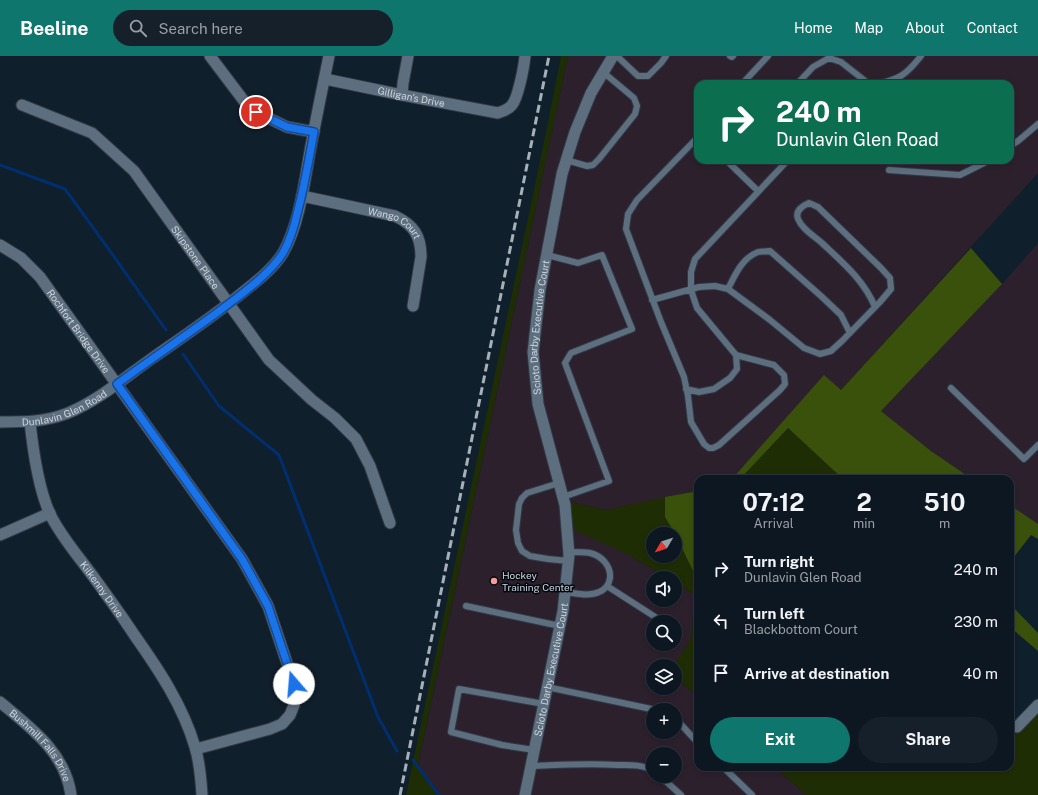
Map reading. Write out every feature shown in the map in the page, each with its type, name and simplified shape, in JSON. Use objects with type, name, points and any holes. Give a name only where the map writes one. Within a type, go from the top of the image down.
[{"type":"street","points":[[210,56],[244,102],[256,112],[287,127],[314,132]]},
{"type":"street","name":"Dunlavin Glen Road","points":[[0,422],[30,422],[53,418],[81,407],[117,384],[229,304],[257,282],[274,264],[283,253],[291,237],[302,196],[329,56]]},
{"type":"street","points":[[402,95],[408,56]]},
{"type":"street","name":"Gilligan's Drive","points":[[325,79],[498,113],[506,110],[513,104],[525,56]]},
{"type":"street","name":"Scioto Darby Executive Court","points":[[525,795],[563,611],[568,556],[565,505],[538,404],[533,352],[540,290],[566,160],[577,125],[591,93],[613,56]]},
{"type":"street","name":"Skipstone Place","points":[[22,105],[92,134],[134,171],[269,360],[312,400],[335,418],[356,439],[370,466],[390,523]]},
{"type":"street","name":"Wango Court","points":[[302,196],[395,216],[410,225],[419,240],[422,257],[413,306]]},
{"type":"street","name":"Rochfort Bridge Drive","points":[[0,245],[21,258],[40,277],[242,559],[268,606],[294,684],[296,700],[290,715],[282,724],[270,729],[196,749]]},
{"type":"street","name":"Kilkenny Drive","points":[[30,422],[37,467],[50,513],[59,529],[165,680],[180,709],[196,749],[202,795]]},
{"type":"street","points":[[0,535],[50,513]]},
{"type":"street","name":"Bushmill Falls Drive","points":[[0,702],[34,730],[50,748],[64,769],[70,786],[71,795]]},
{"type":"street","points":[[1017,727],[1038,705]]},
{"type":"lane","points":[[617,56],[638,76],[648,76],[666,56]]},
{"type":"lane","points":[[746,80],[768,56]]},
{"type":"lane","points":[[893,80],[902,76],[921,56]]},
{"type":"lane","points":[[801,80],[813,67],[830,58],[842,62],[864,80]]},
{"type":"lane","points":[[566,160],[587,166],[593,165],[600,159],[635,114],[637,106],[634,98],[603,72]]},
{"type":"lane","points":[[1014,144],[1038,124]]},
{"type":"lane","points":[[694,141],[637,200],[628,214],[626,229],[652,300],[684,377],[691,422],[704,444],[709,448],[719,445],[785,384],[784,375],[774,365],[736,355]]},
{"type":"lane","points":[[731,164],[758,192]]},
{"type":"lane","points":[[686,388],[700,392],[714,389],[730,378],[737,369],[736,355],[698,308],[690,290],[691,272],[695,259],[784,164]]},
{"type":"lane","points":[[889,170],[960,175],[982,164]]},
{"type":"lane","points":[[652,300],[699,287],[715,286],[728,288],[804,348],[820,354],[830,350],[850,333],[876,307],[891,289],[890,278],[818,207],[809,204],[802,206],[798,212],[798,218],[804,227],[841,261],[862,283],[876,307]]},
{"type":"lane","points":[[728,288],[736,272],[747,259],[758,252],[770,251],[841,315],[850,333]]},
{"type":"lane","points":[[547,255],[578,263],[602,255],[632,329],[571,353],[565,363],[609,481],[563,497]]},
{"type":"lane","points":[[951,388],[1024,459],[1038,445]]},
{"type":"lane","points":[[559,483],[527,493],[522,498],[519,504],[516,530],[518,543],[522,551],[530,556],[548,559],[590,553],[600,558],[607,564],[610,578],[607,586],[599,592],[590,594],[565,592]]},
{"type":"lane","points":[[607,586],[652,615]]},
{"type":"lane","points":[[466,606],[560,626]]},
{"type":"lane","points":[[547,687],[646,708]]},
{"type":"lane","points":[[534,750],[502,745],[451,732],[459,689],[544,704]]},
{"type":"lane","points":[[682,726],[694,739]]},
{"type":"lane","points":[[531,766],[596,764],[637,765],[646,768]]},
{"type":"lane","points":[[727,771],[752,795]]},
{"type":"lane","points":[[668,783],[681,795]]},
{"type":"shaded area","points":[[568,56],[1038,56],[1038,173],[841,390],[824,376],[736,475],[694,475],[694,492],[605,510],[570,502],[631,556],[656,571],[646,571],[646,607],[682,607],[682,587],[694,594],[692,636],[678,659],[646,659],[646,695],[682,695],[682,683],[694,694],[694,771],[779,771],[806,795],[441,795],[418,766]]},
{"type":"shaded area","points":[[1038,243],[1038,524],[1014,508],[1014,475],[966,475],[931,451],[881,411],[1002,284]]},
{"type":"green space","points":[[561,56],[568,56],[418,765],[441,795],[406,795],[543,147]]},
{"type":"green space","points":[[971,248],[1002,284],[881,411],[931,451],[966,475],[839,475],[788,428],[744,475],[736,475],[824,375],[841,390]]},
{"type":"green space","points":[[788,428],[839,475],[744,475]]},
{"type":"green space","points":[[694,492],[694,573],[682,548],[682,527],[671,527],[665,517],[665,497]]},
{"type":"green space","points":[[665,497],[665,517],[670,527],[646,527],[646,563],[682,563],[682,549],[694,573],[694,594],[682,587],[682,571],[656,571],[631,556],[574,530],[570,502],[605,510]]},
{"type":"green space","points":[[1014,508],[1038,524],[1038,539],[1031,535],[1014,557]]},
{"type":"green space","points":[[694,594],[694,694],[682,683],[682,659],[678,659],[692,636]]},
{"type":"green space","points":[[1014,608],[1038,633],[1038,651],[1014,630]]},
{"type":"green space","points":[[1038,710],[1038,795],[806,795],[779,771],[1014,771],[1014,736]]},
{"type":"waterway","points":[[0,165],[65,189],[166,330]]},
{"type":"waterway","points":[[183,354],[219,406],[279,455],[378,717],[397,751]]},
{"type":"waterway","points":[[413,760],[439,795]]},
{"type":"railway","points":[[400,795],[549,56]]},
{"type":"place","name":"Hockey Training Center","points":[[494,581]]},
{"type":"route","points":[[256,112],[287,127],[314,132],[302,196],[291,237],[283,253],[257,282],[117,384],[242,559],[268,606],[294,684]]}]
